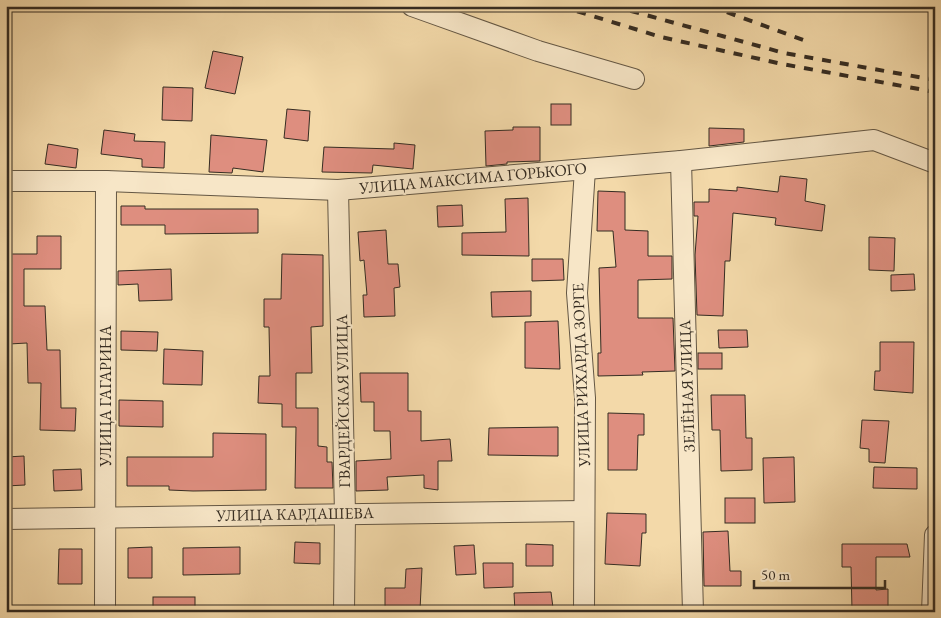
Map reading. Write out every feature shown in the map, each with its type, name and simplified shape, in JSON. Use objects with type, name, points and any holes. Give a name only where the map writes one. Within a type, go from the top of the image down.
[{"type":"street","points":[[412,6],[538,51],[634,79]]},
{"type":"street","name":"УЛИЦА МАКСИМА ГОРЬКОГО","points":[[6,181],[106,181],[338,190],[681,161],[874,140],[935,163]]},
{"type":"street","name":"ЗЕЛЁНАЯ УЛИЦА","points":[[681,161],[693,612]]},
{"type":"street","name":"УЛИЦА РИХАРДА ЗОРГЕ","points":[[584,612],[585,398],[578,293],[585,169]]},
{"type":"street","name":"УЛИЦА ГАГАРИНА","points":[[105,612],[106,181]]},
{"type":"street","name":"ГВАРДЕЙСКАЯ УЛИЦА","points":[[338,190],[345,514],[344,612]]},
{"type":"street","name":"УЛИЦА КАРДАШЕВА","points":[[6,519],[584,511]]},
{"type":"street","points":[[932,612],[935,534]]},
{"type":"building","points":[[213,51],[243,57],[235,94],[205,88]]},
{"type":"building","points":[[163,87],[193,88],[192,121],[162,120]]},
{"type":"building","points":[[551,104],[571,104],[571,125],[551,125]]},
{"type":"building","points":[[287,109],[310,111],[308,141],[284,138]]},
{"type":"building","points":[[513,127],[540,127],[540,161],[507,162],[507,164],[486,166],[485,131],[513,130]]},
{"type":"building","points":[[709,128],[744,129],[744,142],[709,146]]},
{"type":"building","points":[[104,130],[135,134],[134,141],[165,142],[164,168],[142,167],[142,159],[101,154]]},
{"type":"building","points":[[211,135],[267,140],[263,172],[233,168],[232,173],[209,172]]},
{"type":"building","points":[[394,143],[415,145],[413,169],[373,165],[372,173],[322,172],[324,147],[394,149]]},
{"type":"building","points":[[48,144],[78,149],[76,168],[45,164]]},
{"type":"building","points":[[780,176],[807,179],[805,201],[825,205],[822,231],[775,225],[776,218],[733,213],[730,261],[725,261],[723,316],[697,315],[695,255],[698,216],[694,216],[694,202],[709,202],[709,189],[737,191],[737,187],[778,192]]},
{"type":"building","points":[[598,191],[625,192],[625,230],[648,231],[648,256],[672,256],[672,279],[638,280],[638,318],[673,318],[675,371],[642,372],[643,375],[598,376],[598,353],[601,353],[599,268],[616,267],[613,231],[597,231]]},
{"type":"building","points":[[528,198],[529,256],[462,255],[462,233],[506,232],[505,199]]},
{"type":"building","points":[[462,205],[463,226],[438,227],[437,206]]},
{"type":"building","points":[[121,206],[145,206],[145,209],[258,209],[258,233],[165,234],[165,225],[121,225]]},
{"type":"building","points":[[386,230],[388,264],[398,264],[400,287],[394,288],[395,316],[364,317],[363,295],[367,295],[364,260],[360,261],[358,232]]},
{"type":"building","points":[[37,236],[61,236],[61,269],[24,269],[24,306],[45,306],[47,350],[60,350],[61,408],[76,408],[75,431],[40,430],[41,383],[28,383],[27,343],[9,344],[6,254],[37,254]]},
{"type":"building","points":[[869,237],[895,238],[894,271],[869,270]]},
{"type":"building","points":[[282,254],[323,255],[323,326],[311,327],[312,373],[296,373],[296,408],[318,408],[318,446],[327,447],[327,462],[332,462],[333,488],[295,488],[296,427],[282,427],[282,404],[258,403],[259,376],[270,376],[269,327],[264,327],[264,299],[281,299]]},
{"type":"building","points":[[532,259],[563,259],[564,280],[532,281]]},
{"type":"building","points":[[171,269],[172,300],[139,301],[138,284],[118,285],[118,271]]},
{"type":"building","points":[[914,274],[915,290],[891,291],[891,275]]},
{"type":"building","points":[[531,291],[531,316],[492,317],[491,292]]},
{"type":"building","points":[[558,321],[560,369],[525,368],[525,322]]},
{"type":"building","points":[[718,330],[747,330],[748,347],[719,348]]},
{"type":"building","points":[[121,331],[158,332],[157,351],[121,350]]},
{"type":"building","points":[[880,342],[914,342],[913,393],[874,390],[875,371],[880,371]]},
{"type":"building","points":[[164,349],[203,351],[202,385],[163,384]]},
{"type":"building","points":[[698,353],[722,353],[722,369],[698,369]]},
{"type":"building","points":[[360,373],[408,373],[408,411],[421,411],[421,441],[450,439],[452,461],[438,461],[438,490],[424,488],[424,475],[387,477],[388,490],[356,491],[356,461],[391,459],[390,431],[374,431],[374,402],[361,402]]},
{"type":"building","points":[[711,395],[745,395],[746,438],[752,438],[752,470],[721,471],[720,430],[712,430]]},
{"type":"building","points":[[119,400],[163,401],[163,427],[119,426]]},
{"type":"building","points":[[608,413],[644,414],[644,435],[638,435],[637,470],[608,470]]},
{"type":"building","points":[[862,420],[889,421],[885,463],[869,462],[869,449],[860,448]]},
{"type":"building","points":[[558,427],[558,456],[488,455],[489,428]]},
{"type":"building","points":[[213,433],[266,434],[266,490],[193,491],[169,490],[169,486],[127,486],[127,457],[213,457]]},
{"type":"building","points":[[24,456],[25,485],[6,486],[6,457]]},
{"type":"building","points":[[794,457],[795,502],[764,503],[763,458]]},
{"type":"building","points":[[874,467],[917,468],[917,489],[873,488]]},
{"type":"building","points":[[81,469],[82,490],[54,491],[53,470]]},
{"type":"building","points":[[725,498],[755,498],[755,523],[725,523]]},
{"type":"building","points":[[607,513],[646,514],[646,533],[642,533],[640,566],[605,564]]},
{"type":"building","points":[[728,531],[730,571],[741,571],[741,586],[704,586],[703,532]]},
{"type":"building","points":[[295,542],[320,543],[320,564],[294,563]]},
{"type":"building","points":[[526,544],[553,545],[553,566],[526,566]]},
{"type":"building","points":[[842,544],[907,544],[910,557],[876,557],[876,590],[888,589],[888,609],[852,610],[851,567],[842,567]]},
{"type":"building","points":[[474,545],[476,574],[456,575],[454,546]]},
{"type":"building","points":[[152,547],[152,578],[128,578],[128,548]]},
{"type":"building","points":[[240,547],[240,574],[183,575],[183,548]]},
{"type":"building","points":[[59,549],[82,549],[82,584],[58,584]]},
{"type":"building","points":[[483,563],[513,563],[513,587],[484,588]]},
{"type":"building","points":[[422,568],[420,610],[385,609],[385,588],[405,588],[406,569]]},
{"type":"building","points":[[551,592],[553,608],[530,608],[531,612],[515,612],[514,593]]},
{"type":"building","points":[[153,597],[195,597],[195,612],[153,612]]},
{"type":"railway","points":[[560,6],[661,37],[782,64],[935,92]]},
{"type":"railway","points":[[613,6],[784,53],[935,80]]},
{"type":"railway","points":[[710,6],[806,41]]}]
